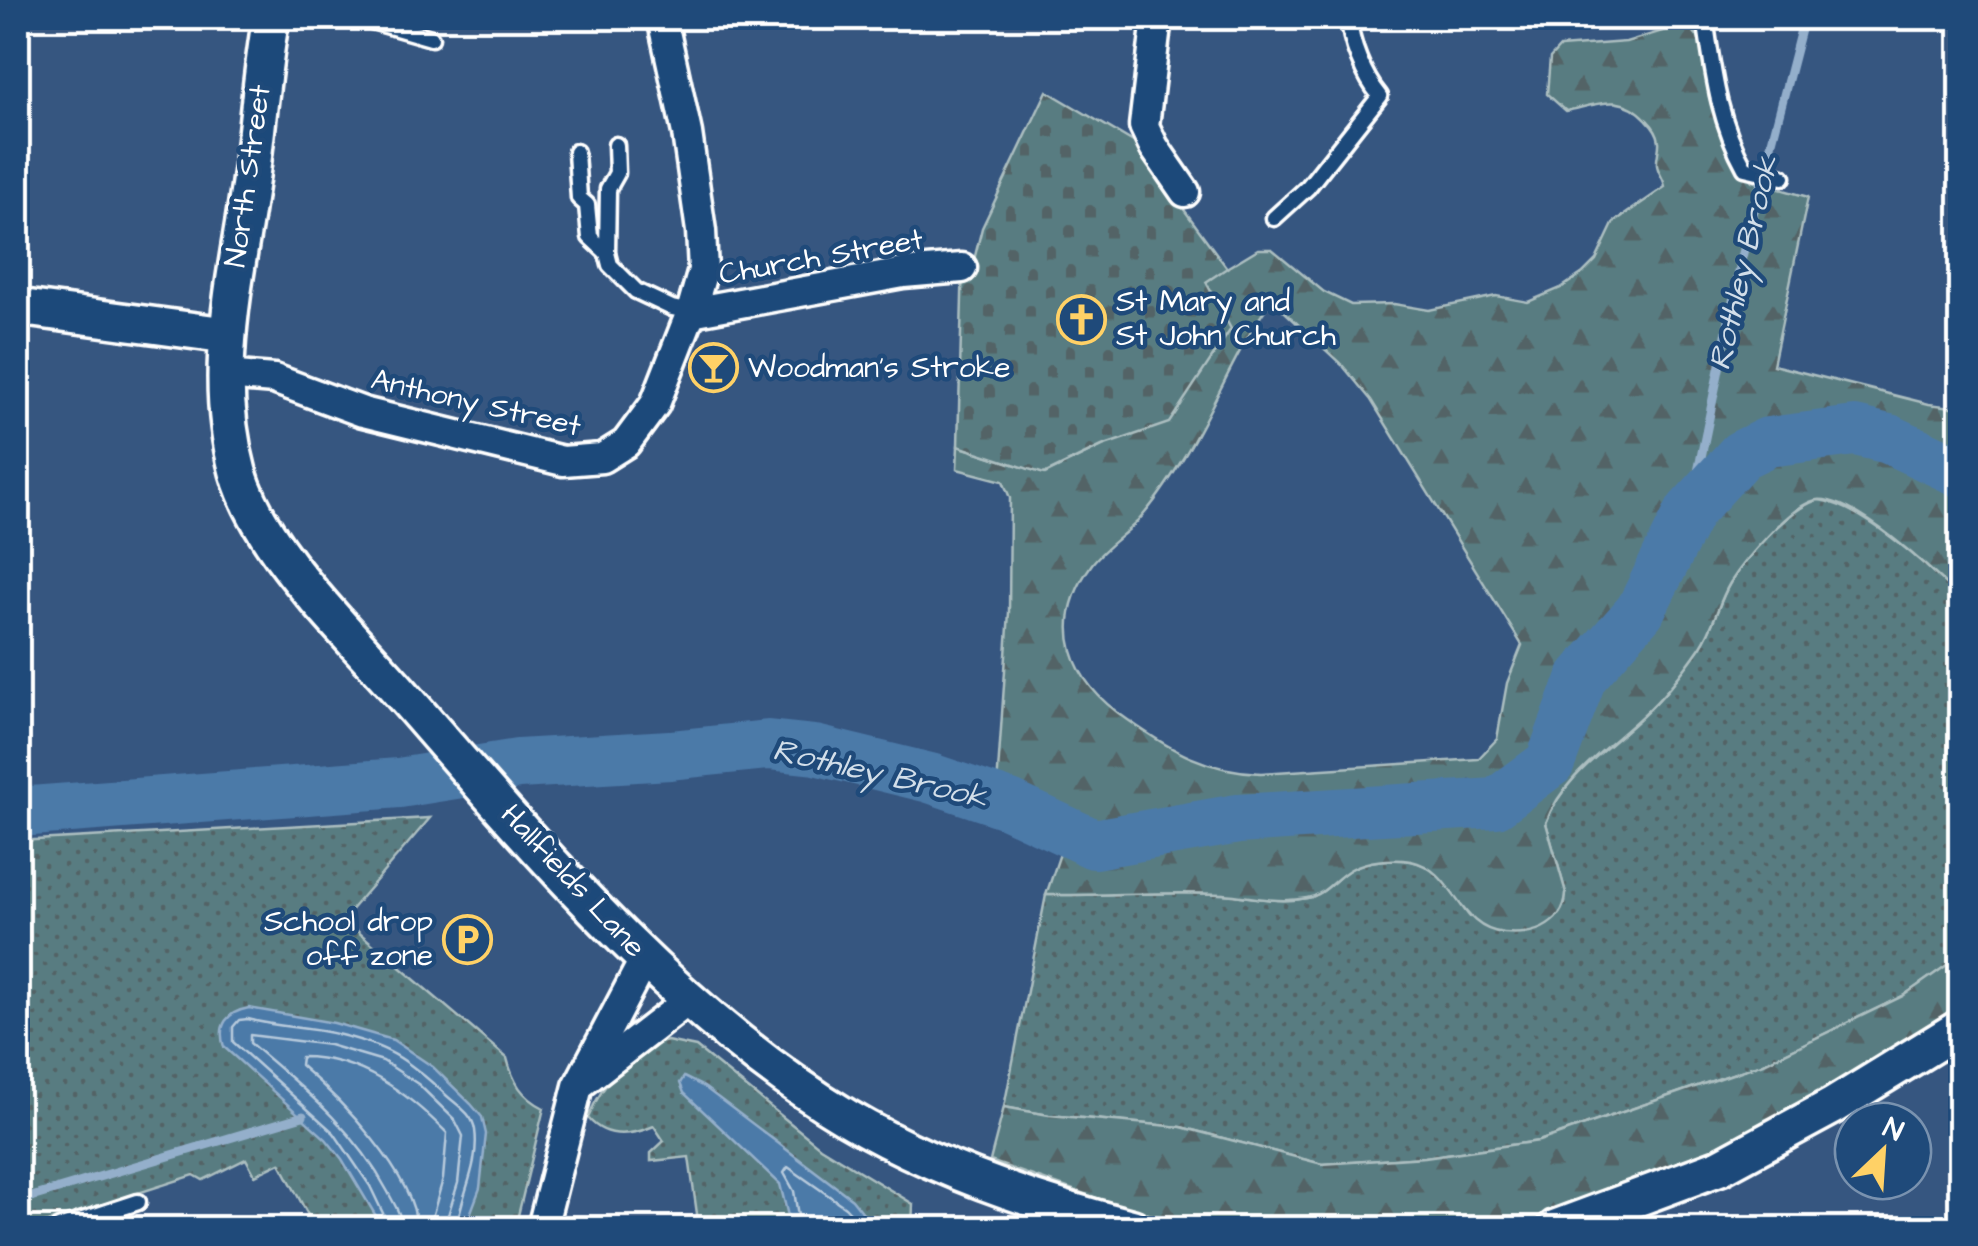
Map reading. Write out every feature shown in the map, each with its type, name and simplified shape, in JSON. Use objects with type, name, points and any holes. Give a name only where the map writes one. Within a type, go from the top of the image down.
[{"type":"street","name":"North Street","points":[[226,335],[271,18]]},
{"type":"street","name":"Anthony Street","points":[[225,374],[274,379],[363,412],[541,456],[588,462],[626,443],[660,392],[700,286],[702,249],[686,133],[662,18]]},
{"type":"street","points":[[1157,18],[1144,126],[1160,158],[1185,192]]},
{"type":"street","name":"Church Street","points":[[691,312],[903,273],[962,268]]},
{"type":"street","points":[[18,307],[226,335]]},
{"type":"street","name":"Hallfields Lane","points":[[226,335],[228,424],[244,492],[260,523],[312,592],[424,720],[553,865],[644,958],[689,1000],[806,1091],[875,1133],[997,1184],[1133,1228]]},
{"type":"street","points":[[542,1228],[578,1086],[644,958]]},
{"type":"street","points":[[578,1086],[689,1000]]},
{"type":"street","points":[[1556,1228],[1720,1166],[1833,1106],[1960,1028]]},
{"type":"lane","points":[[362,18],[430,38]]},
{"type":"lane","points":[[1274,218],[1308,188],[1380,96],[1370,82],[1350,31],[1349,18]]},
{"type":"lane","points":[[1705,18],[1717,105],[1744,168],[1783,178]]},
{"type":"lane","points":[[606,253],[608,189],[616,173],[616,145]]},
{"type":"lane","points":[[576,152],[579,198],[587,205],[590,238],[606,253],[616,274],[636,291],[672,308],[691,312]]},
{"type":"lane","points":[[59,1228],[138,1202]]},
{"type":"green space","points":[[1679,26],[1692,30],[1700,39],[1709,97],[1733,156],[1752,181],[1808,197],[1773,365],[1929,404],[1960,408],[1960,598],[1893,538],[1851,510],[1817,500],[1795,511],[1736,574],[1705,638],[1673,683],[1574,777],[1553,807],[1546,823],[1566,893],[1555,918],[1537,930],[1504,933],[1488,929],[1466,911],[1437,875],[1404,860],[1380,860],[1357,866],[1319,893],[1296,900],[1201,893],[1046,895],[1072,818],[997,787],[1009,612],[1010,498],[1003,481],[957,469],[958,446],[1045,474],[1102,446],[1205,281],[1258,249],[1272,249],[1324,292],[1351,305],[1394,304],[1429,310],[1496,296],[1528,302],[1561,288],[1596,260],[1614,222],[1665,187],[1657,165],[1658,135],[1637,111],[1609,102],[1566,111],[1547,94],[1550,58],[1560,47],[1626,42]],"holes":[[[1272,300],[1343,366],[1371,400],[1522,645],[1507,683],[1497,739],[1478,759],[1261,773],[1206,764],[1144,731],[1092,688],[1072,650],[1071,609],[1092,564],[1137,522],[1172,476]]]},
{"type":"green space","points":[[1047,91],[1135,143],[1227,268],[1206,282],[1231,329],[1169,423],[1102,446],[1044,474],[958,446],[963,259],[975,256],[982,228]]},
{"type":"green space","points":[[1817,500],[1853,512],[1873,524],[1960,598],[1960,956],[1903,996],[1764,1063],[1539,1141],[1425,1157],[1322,1164],[1181,1127],[1004,1107],[1046,895],[1201,893],[1296,900],[1319,893],[1357,866],[1396,860],[1431,869],[1470,917],[1565,903],[1566,893],[1546,823],[1554,805],[1579,773],[1639,720],[1678,677],[1705,639],[1730,583],[1746,560],[1793,513]]},
{"type":"green space","points":[[430,818],[343,919],[507,1058],[520,1088],[544,1108],[515,1228],[315,1228],[280,1163],[255,1175],[246,1159],[203,1180],[194,1175],[29,1228],[18,1228],[18,841]]},
{"type":"green space","points":[[1960,956],[1960,1006],[1781,1117],[1693,1162],[1566,1212],[1507,1228],[1210,1228],[1131,1210],[990,1161],[1004,1107],[1181,1127],[1322,1164],[1425,1157],[1539,1141],[1764,1063],[1903,996]]},
{"type":"green space","points":[[667,1041],[696,1047],[820,1147],[913,1204],[912,1228],[699,1228],[689,1157],[651,1161],[651,1153],[664,1141],[654,1126],[619,1134],[603,1130],[588,1118],[619,1070],[641,1052]]},
{"type":"water","points":[[249,1008],[334,1023],[393,1040],[433,1067],[471,1104],[482,1117],[486,1134],[480,1188],[465,1228],[383,1228],[326,1139],[224,1047],[222,1032],[226,1021]]},
{"type":"water","points":[[684,1077],[704,1087],[852,1199],[875,1228],[791,1228],[780,1184],[684,1093],[680,1083]]},
{"type":"waterway","name":"Rothley Brook","points":[[1690,511],[1742,257],[1804,18]]},
{"type":"waterway","name":"Rothley Brook","points":[[18,812],[399,783],[518,764],[768,745],[815,750],[930,778],[1010,805],[1094,844],[1238,819],[1496,803],[1550,763],[1582,677],[1640,611],[1690,511],[1741,455],[1768,442],[1855,431],[1889,439],[1960,472]]},
{"type":"waterway","points":[[18,1201],[303,1116]]},
{"type":"place","name":"St Mary and St John Church","points":[[1081,319]]},
{"type":"place","name":"Woodman's Stroke","points":[[713,368]]},
{"type":"place","name":"School drop off zone","points":[[468,939]]}]
